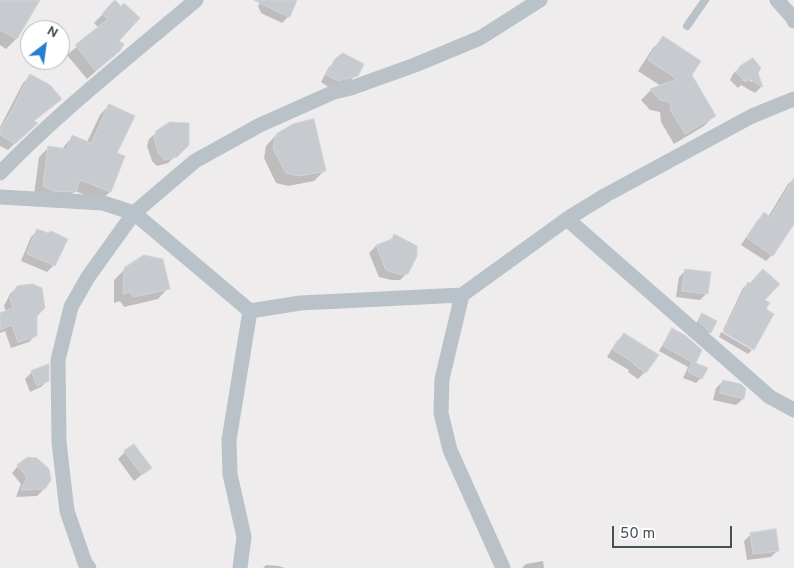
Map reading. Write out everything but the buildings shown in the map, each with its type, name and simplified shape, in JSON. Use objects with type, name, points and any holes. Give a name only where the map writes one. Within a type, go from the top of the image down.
[{"type":"street","points":[[0,173],[49,126],[196,0]]},
{"type":"street","points":[[89,568],[85,563],[67,511],[59,442],[58,360],[71,307],[88,277],[134,213],[195,161],[260,125],[334,92],[351,88],[416,65],[480,38],[540,0]]},
{"type":"street","points":[[777,0],[794,21]]},
{"type":"street","points":[[0,196],[103,203],[134,213],[250,311],[300,303],[462,295],[567,219],[606,195],[752,116],[794,100]]},
{"type":"street","points":[[567,219],[770,397],[794,410]]},
{"type":"street","points":[[462,295],[442,379],[441,413],[450,450],[503,568]]},
{"type":"street","points":[[240,568],[244,537],[230,474],[229,440],[250,311]]},
{"type":"lane","points":[[687,26],[705,0]]}]
